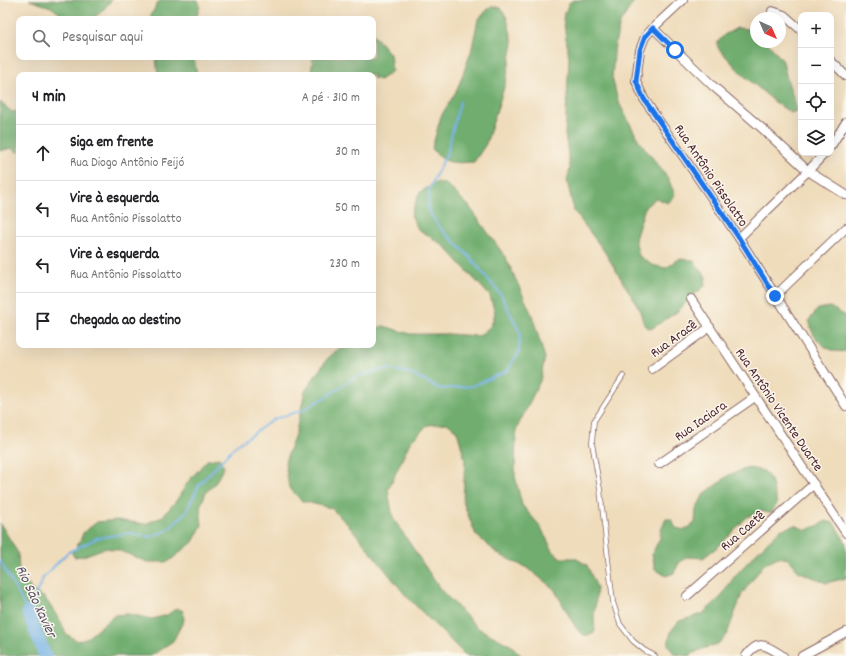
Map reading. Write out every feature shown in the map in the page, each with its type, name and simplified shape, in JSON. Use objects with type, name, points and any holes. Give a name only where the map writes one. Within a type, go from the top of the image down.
[{"type":"street","name":"Rua Antônio Pissolatto","points":[[683,0],[645,37],[640,50],[636,81],[644,99],[739,238],[846,406]]},
{"type":"street","points":[[772,11],[784,15],[798,27]]},
{"type":"street","points":[[653,28],[713,86],[764,130],[808,171],[846,195]]},
{"type":"street","points":[[834,64],[846,76]]},
{"type":"street","points":[[834,141],[846,122]]},
{"type":"street","points":[[739,238],[822,156]]},
{"type":"street","points":[[775,296],[846,228]]},
{"type":"street","name":"Rua Antônio Vicente Duarte","points":[[691,299],[846,533]]},
{"type":"street","name":"Rua Aracê","points":[[652,369],[710,327]]},
{"type":"street","name":"Rua Iaciara","points":[[659,464],[755,397]]},
{"type":"street","name":"Rua Caetê","points":[[687,596],[814,484]]},
{"type":"street","points":[[802,656],[846,632]]},
{"type":"street","points":[[746,656],[750,650],[763,645],[770,647],[783,656]]},
{"type":"lane","points":[[623,376],[594,421],[592,443],[600,489],[613,602],[620,624],[633,641],[644,650],[655,656]]},
{"type":"green space","points":[[29,0],[112,0],[96,16],[63,16],[51,7]]},
{"type":"green space","points":[[164,0],[198,0],[200,6],[197,16],[151,16],[158,2]]},
{"type":"green space","points":[[573,0],[635,0],[620,23],[615,44],[612,77],[618,101],[638,139],[668,178],[675,195],[668,203],[656,198],[645,207],[635,239],[639,256],[652,265],[666,268],[679,259],[693,260],[706,277],[705,286],[677,312],[651,329],[644,325],[639,308],[604,251],[574,211],[567,181],[570,168],[565,134],[569,58],[563,18],[569,3]]},
{"type":"green space","points":[[491,6],[501,8],[507,18],[513,43],[506,81],[486,144],[474,162],[450,162],[441,158],[432,148],[441,116],[457,90],[471,52],[478,20]]},
{"type":"green space","points":[[737,28],[750,29],[750,48],[772,48],[783,61],[797,111],[791,113],[775,102],[742,74],[718,48],[717,43],[724,35]]},
{"type":"green space","points":[[376,38],[390,54],[392,71],[380,80],[376,79],[376,72],[311,72],[313,60],[376,60]]},
{"type":"green space","points":[[156,60],[194,60],[196,72],[158,72]]},
{"type":"green space","points":[[0,102],[12,112],[16,111],[16,151],[11,148],[0,151]]},
{"type":"green space","points":[[437,182],[447,185],[469,206],[506,258],[532,315],[545,358],[540,381],[516,430],[515,476],[522,505],[540,526],[553,551],[561,558],[575,558],[587,565],[597,588],[594,617],[595,632],[585,636],[576,628],[554,589],[529,569],[498,554],[476,535],[463,502],[465,459],[457,431],[447,423],[428,425],[410,442],[388,490],[393,518],[440,589],[478,628],[512,646],[522,656],[466,656],[407,597],[352,529],[331,508],[302,501],[289,488],[285,462],[296,431],[305,391],[327,359],[340,348],[376,348],[376,328],[384,326],[410,334],[479,336],[491,326],[495,313],[490,296],[444,246],[418,229],[411,215],[419,193]]},
{"type":"green space","points":[[830,307],[846,316],[846,351],[836,351],[824,346],[812,332],[809,320],[818,309]]},
{"type":"green space","points":[[219,458],[224,467],[214,485],[206,492],[200,507],[202,525],[193,542],[168,562],[147,562],[118,550],[105,548],[83,556],[74,557],[72,553],[80,541],[83,533],[97,522],[117,520],[145,524],[162,517],[176,501],[188,482],[207,460]]},
{"type":"green space","points":[[748,468],[764,471],[771,480],[777,504],[771,513],[759,511],[747,517],[720,545],[703,558],[687,557],[679,563],[674,573],[666,576],[655,569],[652,554],[660,538],[661,529],[666,519],[671,519],[676,528],[685,530],[695,523],[696,509],[704,494],[729,475]]},
{"type":"green space","points":[[826,521],[834,523],[846,543],[846,578],[826,583],[798,571],[788,559],[778,557],[764,564],[742,594],[727,634],[718,644],[702,649],[688,656],[674,654],[668,645],[671,631],[679,621],[702,614],[720,598],[734,577],[780,530],[795,525],[806,530]]},
{"type":"green space","points":[[0,523],[18,553],[19,572],[32,590],[45,598],[61,622],[66,634],[78,641],[88,637],[115,615],[128,614],[152,619],[167,615],[177,608],[183,611],[184,620],[173,641],[151,656],[0,656]]},
{"type":"waterway","points":[[28,612],[43,578],[67,553],[97,538],[130,533],[150,537],[168,530],[186,512],[199,485],[234,447],[274,419],[303,410],[357,376],[387,369],[409,373],[441,389],[472,386],[507,371],[519,352],[520,333],[501,295],[470,257],[440,228],[428,210],[429,189],[447,153],[460,102]]},
{"type":"waterway","name":"Rio São Xavier","points":[[0,561],[28,612]]},
{"type":"waterway","name":"Rio São Xavier","points":[[28,612],[45,656]]},
{"type":"route","points":[[675,50],[653,28],[645,37],[640,50],[636,81],[644,99],[739,238],[775,296]]}]
